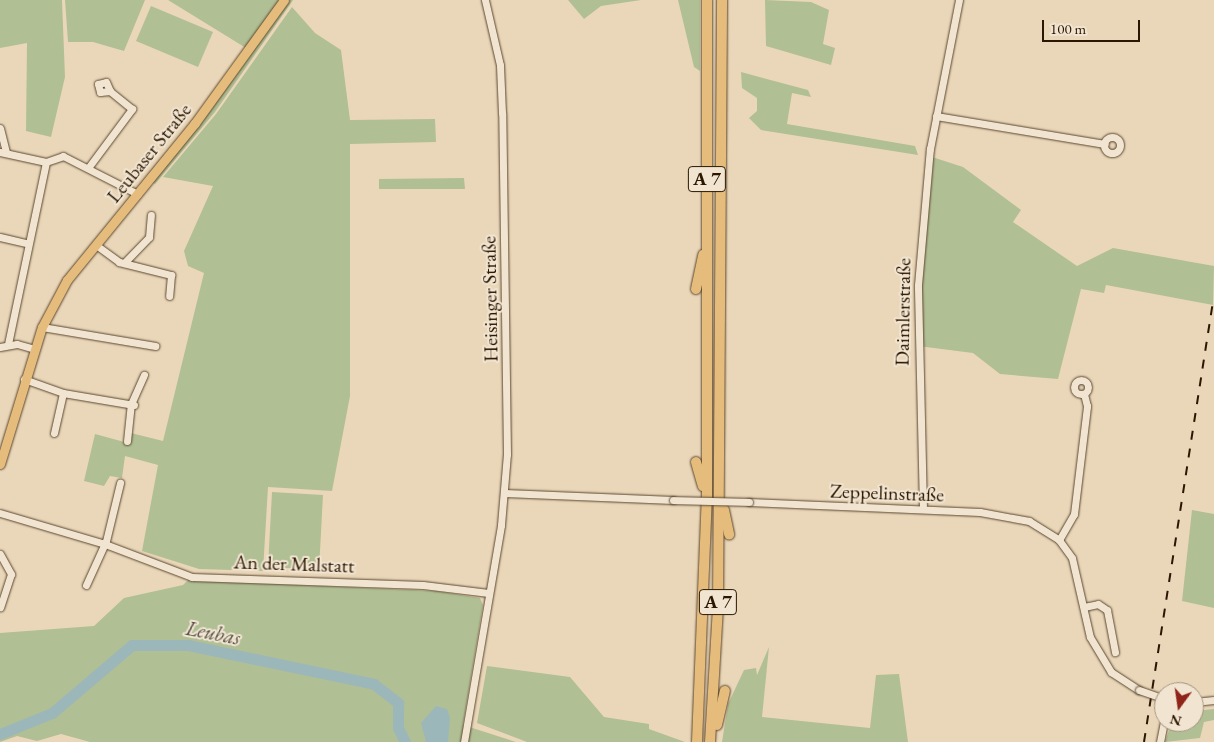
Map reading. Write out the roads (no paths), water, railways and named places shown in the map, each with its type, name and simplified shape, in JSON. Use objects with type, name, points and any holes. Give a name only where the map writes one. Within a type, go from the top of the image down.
[{"type":"highway","name":"A 7","points":[[697,742],[707,497],[707,0]]},
{"type":"highway","name":"A 7","points":[[710,742],[716,676],[720,462],[722,0]]},
{"type":"highway","points":[[696,289],[708,235]]},
{"type":"highway","points":[[696,462],[707,497]]},
{"type":"highway","points":[[720,462],[729,534]]},
{"type":"highway","points":[[710,742],[725,691]]},
{"type":"main road","name":"Leubaser Straße","points":[[0,464],[24,380],[42,327],[67,280],[233,74],[284,0]]},
{"type":"street","name":"Heisinger Straße","points":[[464,742],[505,494],[508,304],[502,113],[500,65],[485,0]]},
{"type":"street","name":"Daimlerstraße","points":[[923,510],[918,285],[936,116],[959,0]]},
{"type":"street","points":[[88,168],[132,109],[110,91]]},
{"type":"street","points":[[936,116],[1105,144]]},
{"type":"street","points":[[0,128],[3,152],[46,162],[63,156],[138,194]]},
{"type":"street","points":[[8,344],[27,243],[46,162]]},
{"type":"street","points":[[124,263],[149,237],[152,215]]},
{"type":"street","points":[[0,237],[27,243]]},
{"type":"street","points":[[96,245],[124,263],[171,275],[169,296]]},
{"type":"street","points":[[42,327],[155,346]]},
{"type":"street","points":[[0,347],[8,344],[34,349]]},
{"type":"street","points":[[127,441],[133,404],[144,375]]},
{"type":"street","points":[[24,380],[63,393],[133,404]]},
{"type":"street","points":[[54,432],[63,393]]},
{"type":"street","points":[[1059,540],[1074,514],[1086,406],[1084,394]]},
{"type":"street","points":[[86,585],[105,544],[120,483]]},
{"type":"street","name":"Zeppelinstraße","points":[[505,494],[923,510],[1010,516],[1030,521],[1059,540],[1076,568],[1090,637],[1100,657],[1118,678],[1139,690],[1154,695]]},
{"type":"street","name":"An der Malstatt","points":[[0,513],[105,544],[204,578],[398,584],[489,596]]},
{"type":"street","points":[[0,554],[11,574],[0,607]]},
{"type":"street","points":[[1084,607],[1098,604],[1107,610],[1115,652]]},
{"type":"water","points":[[436,706],[447,709],[450,718],[448,742],[426,742],[421,723]]},
{"type":"waterway","name":"Leubas","points":[[0,734],[52,713],[132,645],[188,645],[374,684],[398,703],[398,728],[405,742]]},
{"type":"railway","points":[[1144,742],[1214,297]]}]
